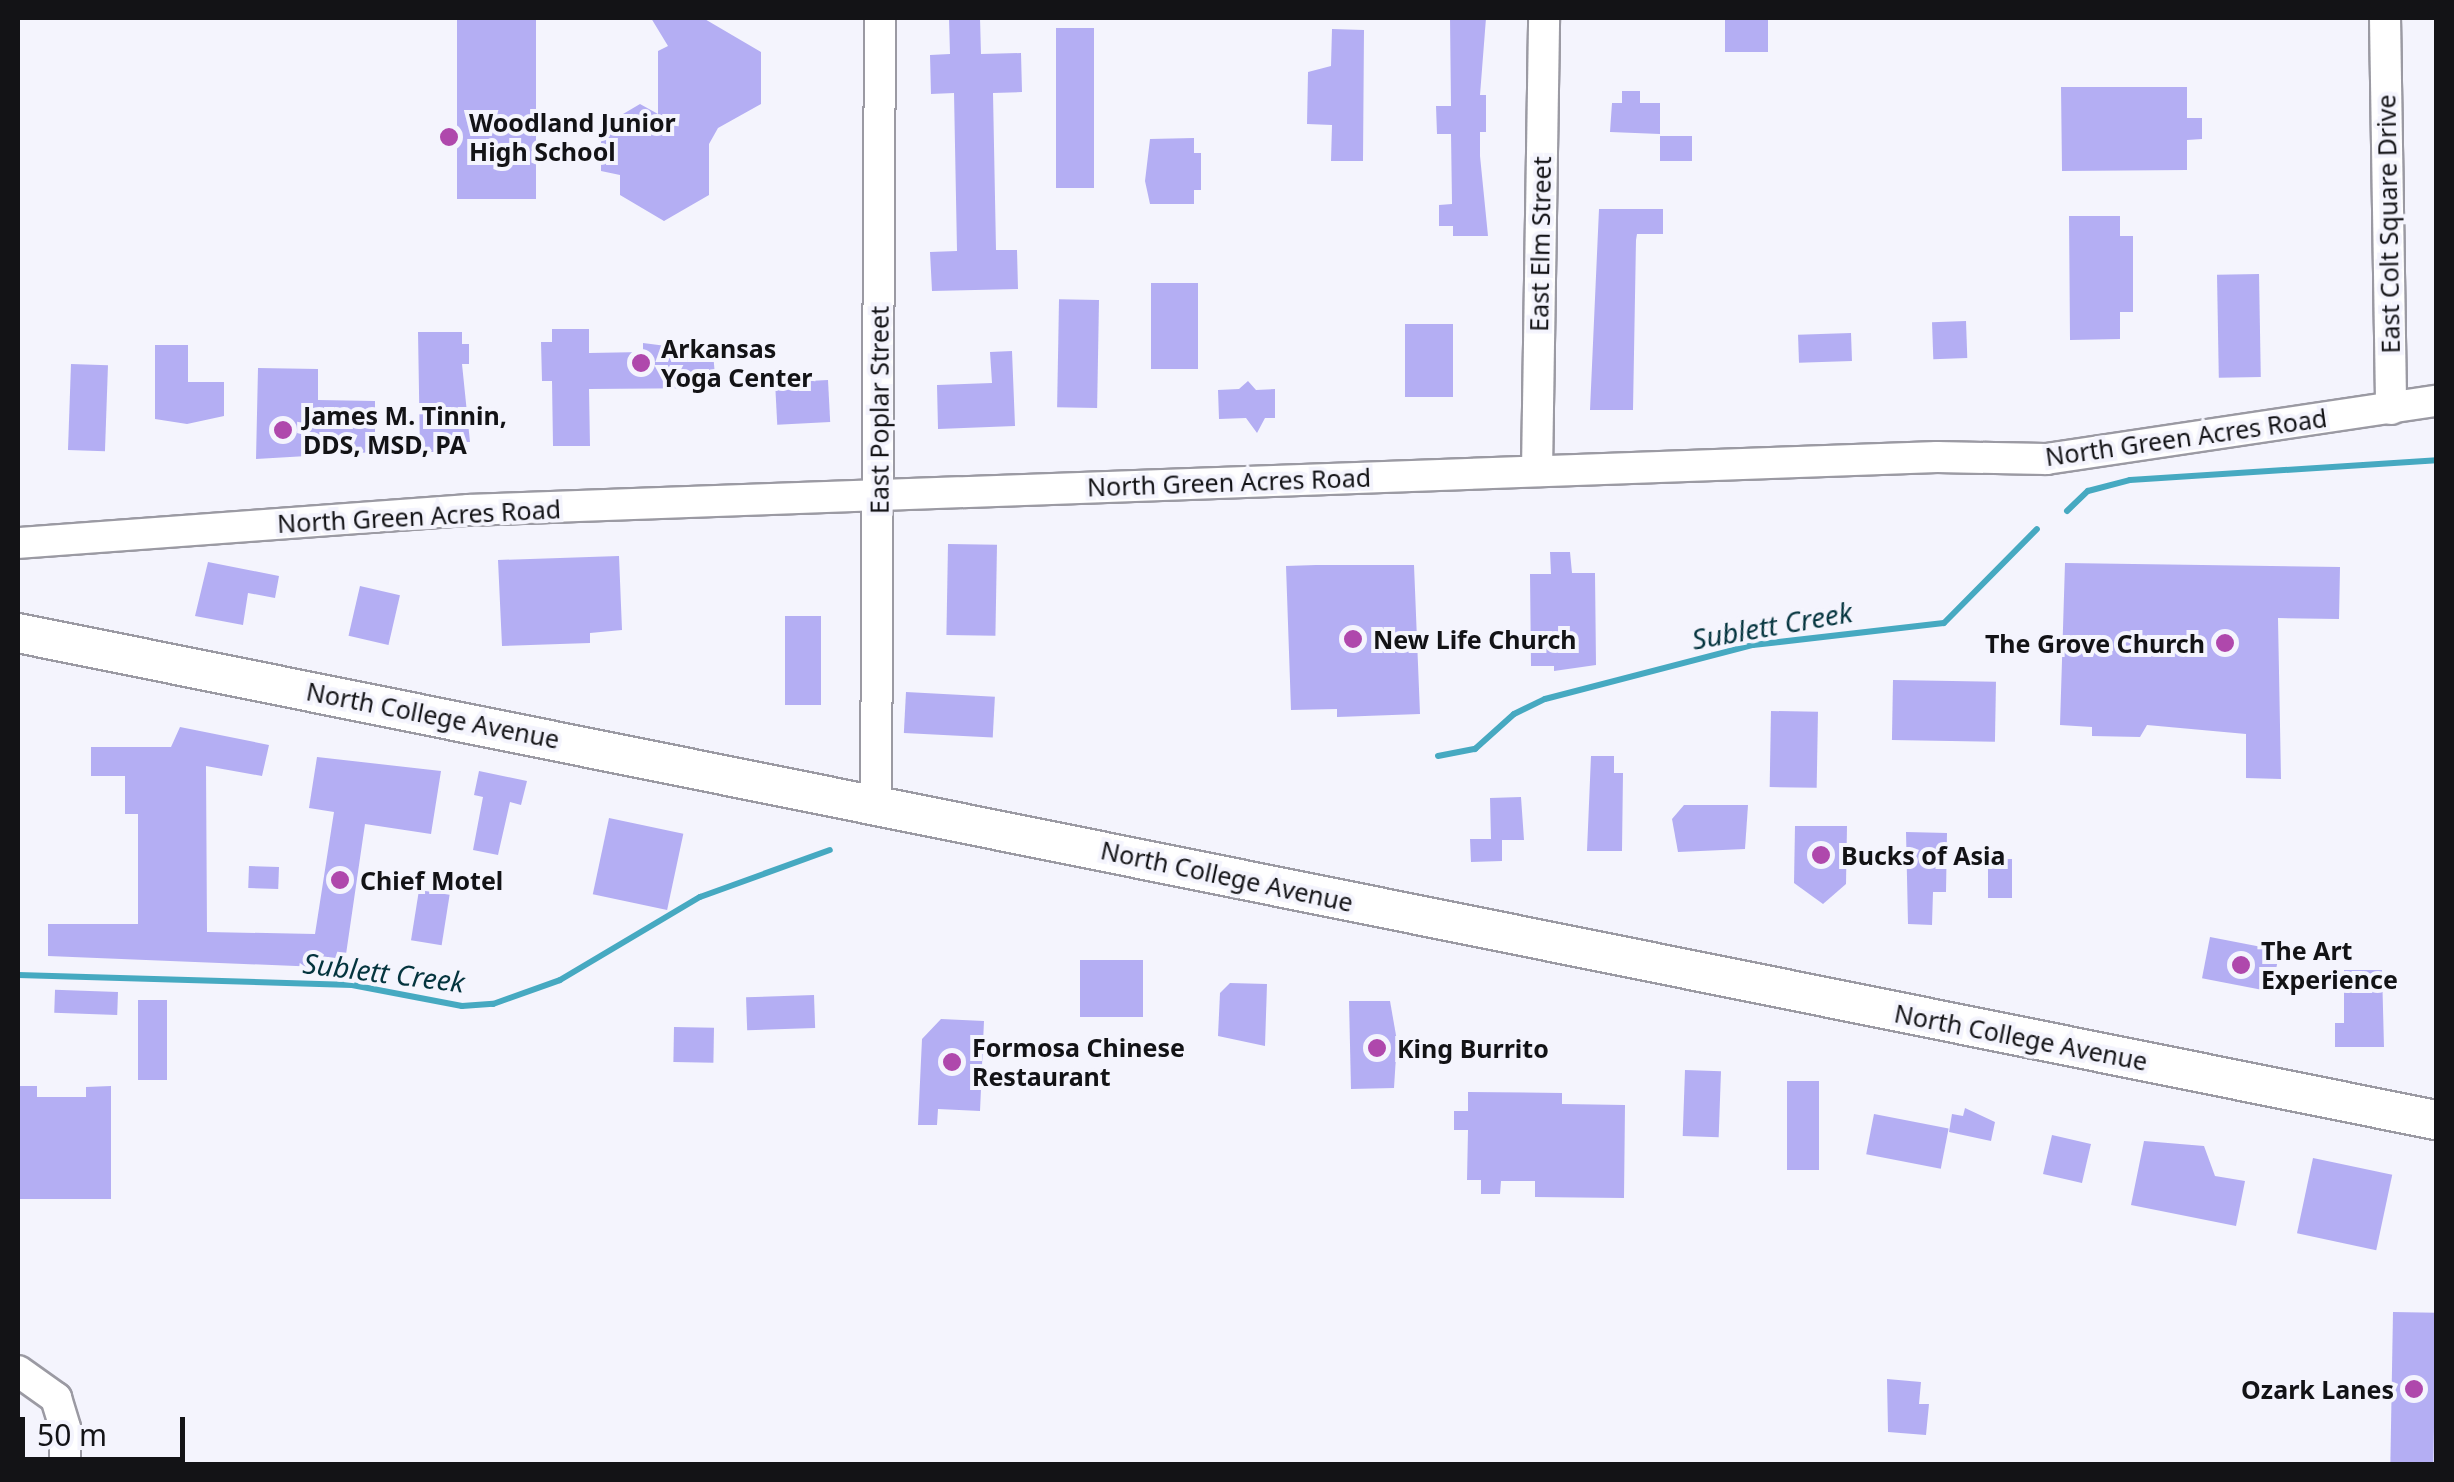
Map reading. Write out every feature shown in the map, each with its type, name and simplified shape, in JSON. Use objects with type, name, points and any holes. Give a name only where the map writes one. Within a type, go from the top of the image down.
[{"type":"main road","name":"North College Avenue","points":[[18,633],[2436,1120]]},
{"type":"street","name":"East Poplar Street","points":[[876,803],[880,18]]},
{"type":"street","name":"East Elm Street","points":[[1536,471],[1544,18]]},
{"type":"street","name":"East Colt Square Drive","points":[[2385,28],[2391,408]]},
{"type":"street","name":"North Green Acres Road","points":[[18,543],[468,510],[1937,456],[2046,459],[2436,401]]},
{"type":"street","points":[[21,1372],[56,1398],[65,1428],[65,1464]]},
{"type":"building","points":[[457,18],[536,18],[536,199],[457,199]]},
{"type":"building","points":[[651,18],[703,18],[761,52],[761,104],[718,128],[709,144],[709,195],[664,221],[620,195],[620,175],[601,171],[601,127],[640,104],[658,114],[658,51],[668,46]]},
{"type":"building","points":[[949,18],[980,18],[981,54],[1021,53],[1022,92],[993,93],[996,250],[1017,250],[1018,289],[932,291],[930,252],[957,251],[954,93],[931,94],[930,55],[950,54]]},
{"type":"building","points":[[1450,18],[1486,18],[1480,95],[1486,95],[1486,132],[1480,132],[1480,156],[1488,236],[1453,236],[1453,226],[1439,226],[1439,205],[1452,204],[1451,134],[1437,134],[1436,106],[1451,106]]},
{"type":"building","points":[[1725,20],[1768,20],[1768,52],[1725,52]]},
{"type":"building","points":[[1056,28],[1094,28],[1094,188],[1056,188]]},
{"type":"building","points":[[1332,29],[1364,30],[1363,161],[1331,161],[1332,125],[1307,124],[1308,72],[1331,66]]},
{"type":"building","points":[[2061,87],[2187,87],[2187,118],[2202,118],[2202,139],[2187,140],[2187,170],[2062,171]]},
{"type":"building","points":[[1622,91],[1640,91],[1640,103],[1660,103],[1660,134],[1610,132],[1612,103],[1622,103]]},
{"type":"building","points":[[1660,136],[1692,136],[1692,161],[1660,161]]},
{"type":"building","points":[[1194,138],[1194,153],[1201,153],[1201,190],[1194,190],[1194,204],[1150,204],[1145,181],[1150,139]]},
{"type":"building","points":[[1599,209],[1663,209],[1663,234],[1637,234],[1636,240],[1633,410],[1590,410]]},
{"type":"building","points":[[2069,216],[2120,216],[2120,236],[2133,236],[2133,312],[2120,312],[2120,339],[2070,340]]},
{"type":"building","points":[[2259,274],[2261,377],[2219,378],[2217,275]]},
{"type":"building","points":[[1151,283],[1198,283],[1198,369],[1151,369]]},
{"type":"building","points":[[1059,299],[1099,300],[1097,408],[1057,407]]},
{"type":"building","points":[[1966,321],[1967,358],[1933,359],[1932,322]]},
{"type":"building","points":[[1405,324],[1453,324],[1453,397],[1405,397]]},
{"type":"building","points":[[552,329],[589,329],[589,353],[643,352],[643,343],[713,352],[716,388],[589,389],[590,446],[553,446],[552,381],[542,381],[541,342],[552,342]]},
{"type":"building","points":[[418,332],[462,332],[462,344],[469,344],[469,364],[462,364],[470,442],[463,442],[463,452],[420,452]]},
{"type":"building","points":[[1851,333],[1852,361],[1799,363],[1798,335]]},
{"type":"building","points":[[155,345],[188,345],[188,382],[224,382],[224,416],[187,424],[155,419]]},
{"type":"building","points":[[1012,351],[1015,426],[938,429],[937,385],[992,383],[990,352]]},
{"type":"building","points":[[71,364],[108,365],[105,451],[68,450]]},
{"type":"building","points":[[258,368],[318,369],[318,400],[375,401],[375,452],[256,459]]},
{"type":"building","points":[[828,380],[830,422],[777,425],[775,383]]},
{"type":"building","points":[[1248,381],[1256,390],[1275,389],[1275,418],[1265,418],[1257,433],[1246,418],[1219,419],[1218,390],[1239,389]]},
{"type":"building","points":[[948,544],[997,545],[995,636],[946,635]]},
{"type":"building","points":[[1550,552],[1570,552],[1572,573],[1595,573],[1596,665],[1554,671],[1554,666],[1531,666],[1530,574],[1551,574]]},
{"type":"building","points":[[619,556],[622,630],[590,633],[590,643],[502,646],[498,560]]},
{"type":"building","points":[[208,562],[279,576],[275,598],[248,593],[243,625],[195,616]]},
{"type":"building","points":[[2065,563],[2340,567],[2339,619],[2278,618],[2281,779],[2246,778],[2246,734],[2147,725],[2140,737],[2092,736],[2092,727],[2060,725]]},
{"type":"building","name":"New Life Church","points":[[1414,565],[1420,714],[1337,717],[1337,709],[1291,710],[1286,566]]},
{"type":"building","points":[[360,586],[400,595],[388,645],[349,636]]},
{"type":"building","points":[[785,616],[821,616],[821,705],[785,705]]},
{"type":"building","points":[[1893,680],[1996,682],[1995,742],[1892,740]]},
{"type":"building","points":[[906,692],[995,697],[993,738],[904,733]]},
{"type":"building","points":[[1771,711],[1818,712],[1817,788],[1770,787]]},
{"type":"building","points":[[180,727],[269,745],[262,776],[206,766],[207,932],[315,934],[334,812],[309,808],[317,757],[441,771],[431,834],[365,824],[344,968],[48,956],[48,924],[138,924],[138,814],[125,814],[125,776],[91,776],[91,747],[171,747]]},
{"type":"building","points":[[1591,756],[1614,756],[1614,773],[1623,773],[1622,851],[1587,851]]},
{"type":"building","points":[[479,771],[527,781],[521,805],[510,802],[498,855],[473,850],[483,797],[474,795]]},
{"type":"building","points":[[1521,797],[1524,840],[1502,840],[1502,861],[1471,862],[1470,839],[1491,839],[1490,798]]},
{"type":"building","points":[[1684,805],[1748,805],[1745,849],[1678,852],[1672,819]]},
{"type":"building","points":[[609,818],[683,834],[667,910],[593,894]]},
{"type":"building","name":"Bucks of Asia","points":[[1795,826],[1847,826],[1846,884],[1823,904],[1794,883]]},
{"type":"building","points":[[1906,832],[1947,833],[1946,892],[1933,892],[1932,925],[1908,924]]},
{"type":"building","points":[[1988,859],[2012,859],[2012,898],[1988,898]]},
{"type":"building","points":[[249,866],[279,867],[278,889],[248,888]]},
{"type":"building","points":[[419,890],[450,895],[442,945],[411,940]]},
{"type":"building","name":"The Art Experience","points":[[2210,937],[2280,951],[2272,992],[2202,978]]},
{"type":"building","points":[[1080,960],[1143,960],[1143,1017],[1080,1017]]},
{"type":"building","points":[[2344,970],[2382,970],[2384,1047],[2335,1047],[2335,1023],[2344,1023]]},
{"type":"building","points":[[1230,983],[1267,984],[1265,1046],[1218,1036],[1220,993]]},
{"type":"building","points":[[55,990],[118,992],[117,1015],[54,1013]]},
{"type":"building","points":[[814,995],[815,1028],[747,1030],[746,997]]},
{"type":"building","points":[[138,1000],[167,1000],[167,1080],[138,1080]]},
{"type":"building","name":"King Burrito","points":[[1349,1001],[1390,1001],[1397,1041],[1394,1088],[1351,1089]]},
{"type":"building","name":"Formosa Chinese Restaurant","points":[[941,1019],[984,1021],[980,1111],[938,1109],[937,1125],[918,1125],[922,1039]]},
{"type":"building","points":[[674,1027],[714,1028],[713,1063],[673,1062]]},
{"type":"building","points":[[1685,1070],[1721,1071],[1719,1137],[1683,1136]]},
{"type":"building","points":[[1787,1081],[1819,1081],[1819,1170],[1787,1170]]},
{"type":"building","points":[[18,1086],[37,1086],[37,1097],[86,1097],[86,1087],[111,1086],[111,1199],[18,1199]]},
{"type":"building","points":[[1468,1092],[1562,1093],[1562,1104],[1625,1105],[1624,1198],[1535,1197],[1535,1181],[1501,1181],[1500,1194],[1481,1194],[1481,1180],[1467,1180],[1468,1130],[1454,1130],[1454,1111],[1468,1111]]},
{"type":"building","points":[[1965,1108],[1995,1122],[1991,1141],[1949,1132],[1952,1114],[1963,1116]]},
{"type":"building","points":[[1874,1114],[1949,1129],[1941,1169],[1866,1154]]},
{"type":"building","points":[[2052,1135],[2091,1144],[2082,1183],[2043,1174]]},
{"type":"building","points":[[2144,1141],[2204,1146],[2215,1176],[2245,1181],[2236,1226],[2131,1205]]},
{"type":"building","points":[[2313,1158],[2392,1175],[2376,1250],[2297,1233]]},
{"type":"building","name":"Ozark Lanes","points":[[2393,1312],[2436,1313],[2433,1464],[2390,1464]]},
{"type":"building","points":[[1887,1379],[1921,1382],[1919,1404],[1929,1404],[1926,1435],[1888,1432]]},
{"type":"waterway","name":"Sublett Creek","points":[[2067,511],[2088,491],[2130,480],[2436,460]]},
{"type":"waterway","name":"Sublett Creek","points":[[1438,756],[1475,749],[1514,714],[1545,699],[1753,645],[1944,623],[2037,529]]},
{"type":"waterway","name":"Sublett Creek","points":[[18,975],[352,985],[462,1006],[493,1004],[560,980],[700,897],[830,850]]},
{"type":"place","name":"Woodland Junior High School","points":[[449,137]]},
{"type":"place","name":"Arkansas Yoga Center","points":[[641,363]]},
{"type":"place","name":"James M. Tinnin, DDS, MSD, PA","points":[[283,430]]},
{"type":"place","name":"New Life Church","points":[[1353,639]]},
{"type":"place","name":"The Grove Church","points":[[2225,643]]},
{"type":"place","name":"Bucks of Asia","points":[[1821,855]]},
{"type":"place","name":"Chief Motel","points":[[340,880]]},
{"type":"place","name":"The Art Experience","points":[[2241,965]]},
{"type":"place","name":"King Burrito","points":[[1377,1048]]},
{"type":"place","name":"Formosa Chinese Restaurant","points":[[952,1062]]},
{"type":"place","name":"Ozark Lanes","points":[[2414,1389]]}]
